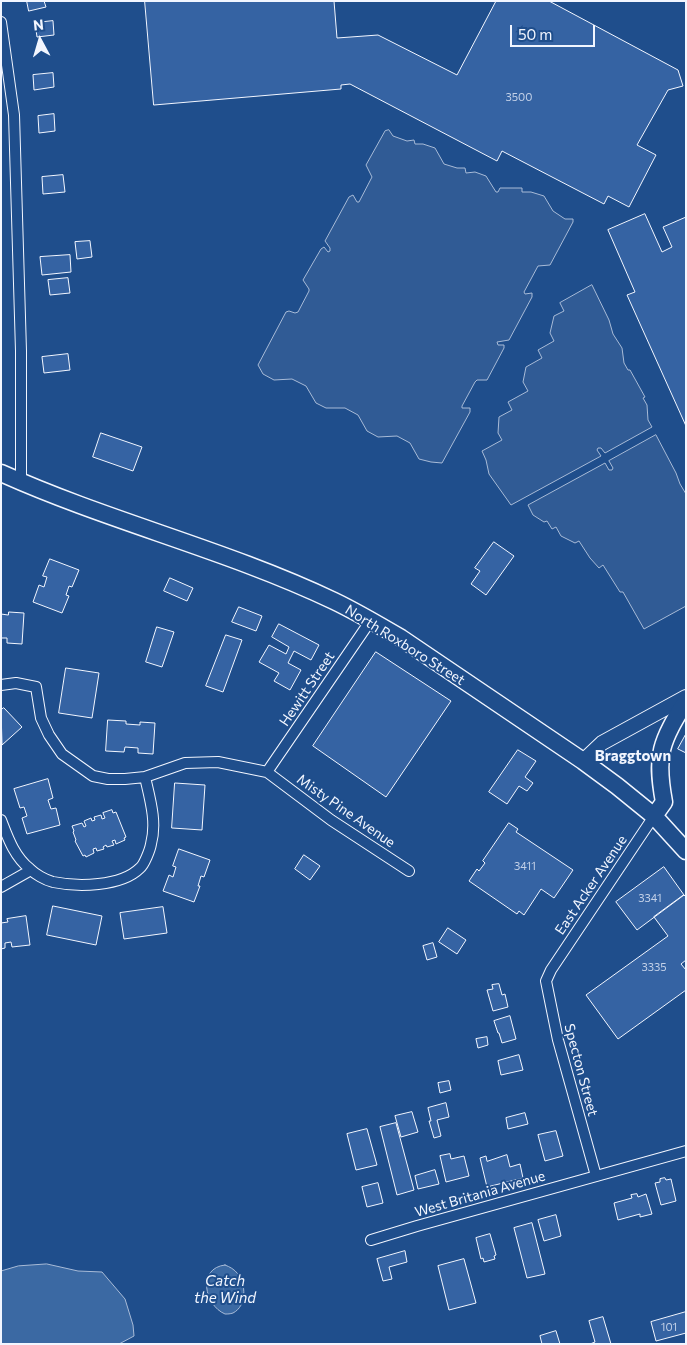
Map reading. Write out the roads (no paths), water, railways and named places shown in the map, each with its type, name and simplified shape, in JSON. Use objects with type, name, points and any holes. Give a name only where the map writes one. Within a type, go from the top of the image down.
[{"type":"main road","name":"North Roxboro Street","points":[[1,473],[76,504],[259,569],[335,601],[371,620],[583,761],[640,803],[686,851]]},
{"type":"main road","points":[[654,816],[664,802],[660,772],[662,745],[666,734],[686,701]]},
{"type":"street","points":[[1,22],[14,115],[21,351],[21,482]]},
{"type":"street","name":"Hewitt Street","points":[[267,772],[371,620]]},
{"type":"street","points":[[1,685],[16,682],[36,687],[41,718],[49,735],[62,754],[93,776],[108,779],[145,777],[185,763],[218,762],[267,772]]},
{"type":"street","points":[[583,761],[602,743],[686,697]]},
{"type":"street","name":"Misty Pine Avenue","points":[[267,772],[331,820],[409,871]]},
{"type":"street","points":[[1,820],[8,840],[20,860],[31,870],[51,881],[77,885],[105,883],[126,877],[141,868],[151,846],[154,827],[145,777]]},
{"type":"street","name":"East Acker Avenue","points":[[551,970],[654,816]]},
{"type":"street","points":[[1,887],[31,870]]},
{"type":"street","name":"Specton Street","points":[[551,970],[546,981],[558,1040],[596,1176]]},
{"type":"street","name":"West Britania Avenue","points":[[371,1240],[686,1151]]},
{"type":"water","points":[[47,1264],[78,1271],[102,1272],[125,1299],[133,1325],[134,1336],[119,1344],[1,1344],[1,1271],[18,1266]]},
{"type":"water","name":"Catch the Wind","points":[[225,1265],[232,1268],[238,1274],[244,1289],[243,1300],[238,1310],[228,1314],[225,1314],[212,1303],[207,1287],[207,1279],[210,1273],[216,1268]]},
{"type":"district","name":"Braggtown","points":[[633,756]]}]
